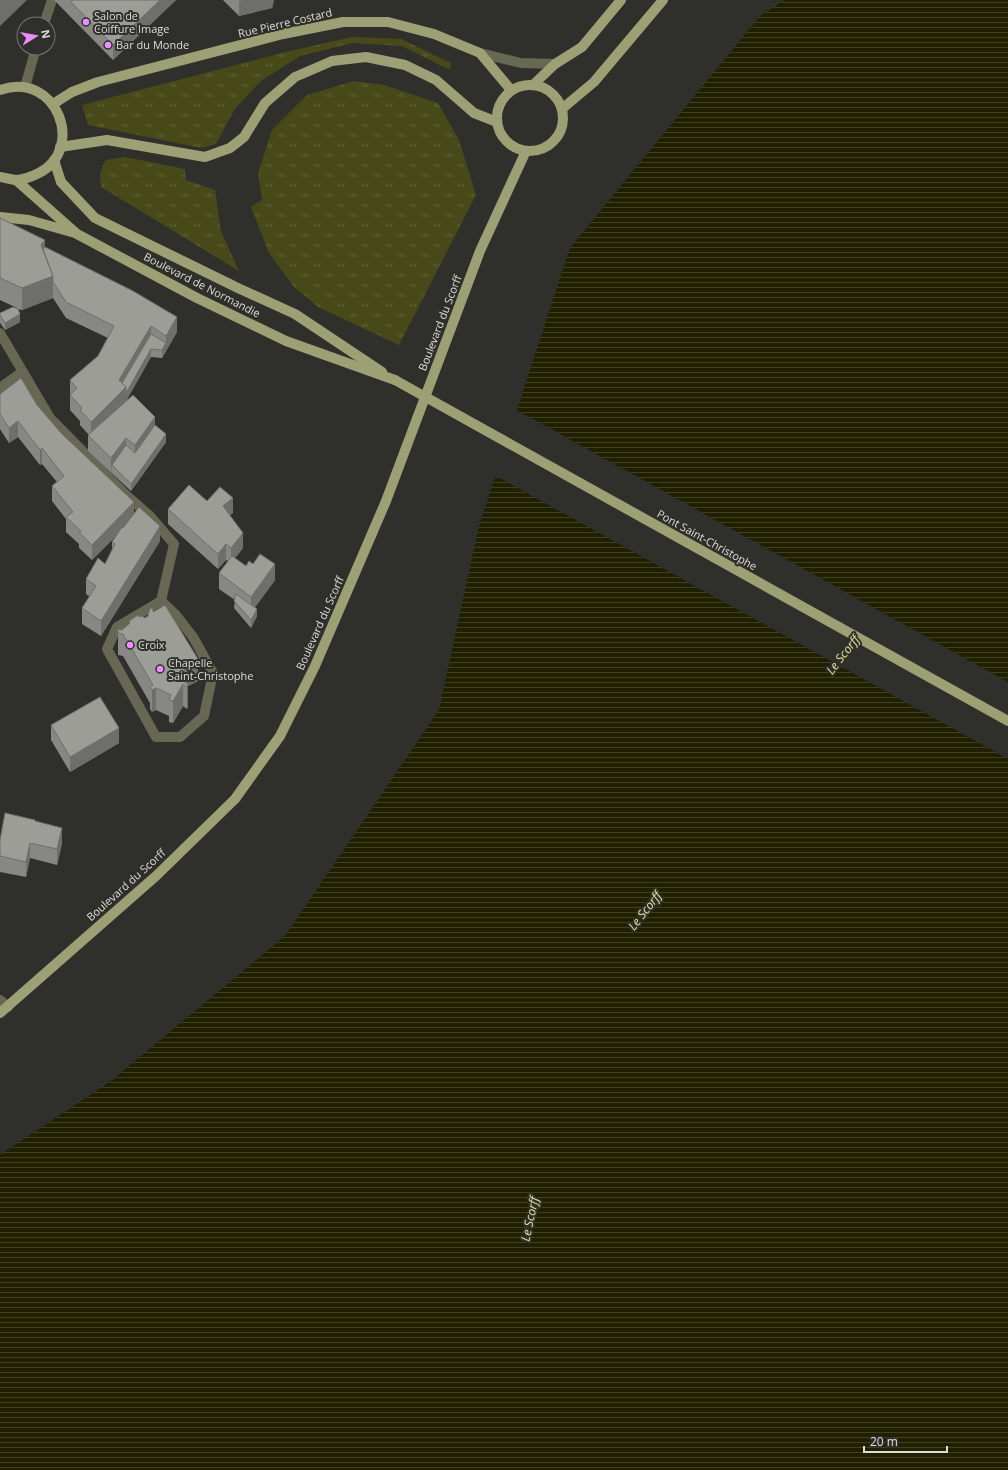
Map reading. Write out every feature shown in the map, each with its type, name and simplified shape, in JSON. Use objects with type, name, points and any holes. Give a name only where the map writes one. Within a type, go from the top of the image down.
[{"type":"main road","points":[[534,84],[555,64],[582,47],[621,0]]},
{"type":"main road","points":[[563,108],[594,82],[663,0]]},
{"type":"main road","name":"Rue Pierre Costard","points":[[53,104],[72,92],[98,82],[277,36],[343,22],[388,22],[434,34],[480,53],[511,90]]},
{"type":"main road","points":[[60,147],[107,140],[205,157],[230,148],[244,137],[265,103],[295,77],[332,61],[366,57],[405,65],[436,80],[474,113],[497,122]]},
{"type":"main road","points":[[534,84],[546,88],[556,97],[563,108],[564,120],[562,130],[556,140],[547,147],[537,151],[526,152],[512,146],[502,136],[497,122],[497,110],[502,99],[511,90],[522,85],[534,84]]},
{"type":"main road","points":[[0,90],[9,86],[25,87],[36,90],[53,104],[60,118],[63,132],[60,147],[54,160],[43,171],[30,178],[16,180],[0,177]]},
{"type":"main road","name":"Boulevard du Scorff","points":[[3,1007],[156,876],[235,799],[280,736],[315,666],[386,501],[480,251],[526,152]]},
{"type":"main road","name":"Boulevard de Normandie","points":[[54,160],[61,182],[95,218],[240,289],[295,314],[395,380]]},
{"type":"main road","name":"Boulevard de Normandie","points":[[16,180],[77,234],[197,298],[286,341],[395,380]]},
{"type":"main road","points":[[0,217],[29,220],[77,234]]},
{"type":"main road","name":"Pont Saint-Christophe","points":[[395,380],[1008,721]]},
{"type":"street","points":[[47,16],[52,0]]},
{"type":"street","points":[[480,53],[521,63],[555,64]]},
{"type":"street","points":[[25,87],[34,56]]},
{"type":"street","points":[[0,333],[50,418],[126,495],[150,516],[174,544],[162,601],[117,627],[107,649],[156,737],[180,737],[204,716],[213,673],[193,637],[176,615],[162,601]]},
{"type":"street","points":[[0,388],[22,372]]},
{"type":"green space","points":[[352,37],[401,39],[451,63],[450,70],[402,46],[353,43],[300,56],[261,81],[234,110],[216,144],[201,148],[88,125],[82,105],[290,51]]},
{"type":"green space","points":[[354,81],[384,85],[438,103],[459,140],[476,195],[399,345],[318,307],[293,286],[269,253],[251,207],[262,200],[258,173],[272,130],[307,95]]},
{"type":"green space","points":[[125,157],[185,169],[186,180],[215,190],[221,231],[239,271],[101,187],[100,173],[106,160]]},
{"type":"water","name":"Le Scorff","points":[[785,0],[1008,0],[1008,1470],[0,1470],[0,1155],[111,1081],[285,936],[439,710],[479,526],[570,248],[761,15]]},
{"type":"pier","points":[[515,409],[1008,682],[1008,759],[494,475]]},
{"type":"building","points":[[73,0],[160,0],[113,45],[71,2]]},
{"type":"building","points":[[0,218],[45,240],[41,245],[53,276],[22,288],[0,278]]},
{"type":"building","points":[[45,247],[133,291],[177,317],[166,336],[151,326],[119,380],[126,387],[91,422],[80,410],[82,408],[70,395],[77,388],[70,380],[98,356],[114,326],[66,302],[53,282],[53,276],[43,249]]},
{"type":"building","points":[[13,307],[18,309],[20,314],[5,323],[0,313]]},
{"type":"building","points":[[151,334],[166,343],[162,350],[151,349],[126,393],[126,387],[122,383]]},
{"type":"building","points":[[21,378],[37,405],[61,433],[134,502],[92,545],[79,532],[81,531],[66,517],[73,512],[52,486],[64,476],[42,448],[40,450],[18,421],[9,428],[0,414],[0,394]]},
{"type":"building","points":[[133,395],[155,417],[135,445],[126,438],[111,458],[88,435]]},
{"type":"building","points":[[155,425],[166,434],[131,484],[112,465],[126,445],[135,453]]},
{"type":"building","points":[[189,485],[207,501],[220,487],[233,498],[223,506],[243,533],[231,548],[226,544],[218,554],[168,509]]},
{"type":"building","points":[[139,507],[160,526],[101,621],[82,608],[96,586],[86,579],[98,558],[105,564],[115,544],[112,542],[122,527],[123,528]]},
{"type":"building","points":[[260,554],[275,564],[251,597],[219,573],[232,556],[246,566],[249,561],[253,564]]},
{"type":"building","points":[[236,594],[257,609],[251,620],[234,601]]},
{"type":"building","name":"Chapelle Saint-Christophe","points":[[165,605],[198,659],[184,667],[185,682],[188,684],[187,687],[183,684],[173,701],[169,700],[171,695],[156,688],[152,690],[150,687],[153,685],[123,634],[118,633],[118,629],[122,630],[130,623],[129,621],[138,615],[139,617],[142,616],[145,618],[148,616],[150,608],[153,609],[153,612]]},
{"type":"building","points":[[100,697],[119,728],[70,757],[51,725]]},
{"type":"building","points":[[5,813],[62,828],[57,849],[30,843],[26,862],[0,856],[0,840]]},
{"type":"place","name":"Salon de Coiffure Image","points":[[86,22]]},
{"type":"place","name":"Bar du Monde","points":[[108,45]]},
{"type":"place","name":"Croix","points":[[130,645]]},
{"type":"place","name":"Chapelle Saint-Christophe","points":[[160,669]]}]
